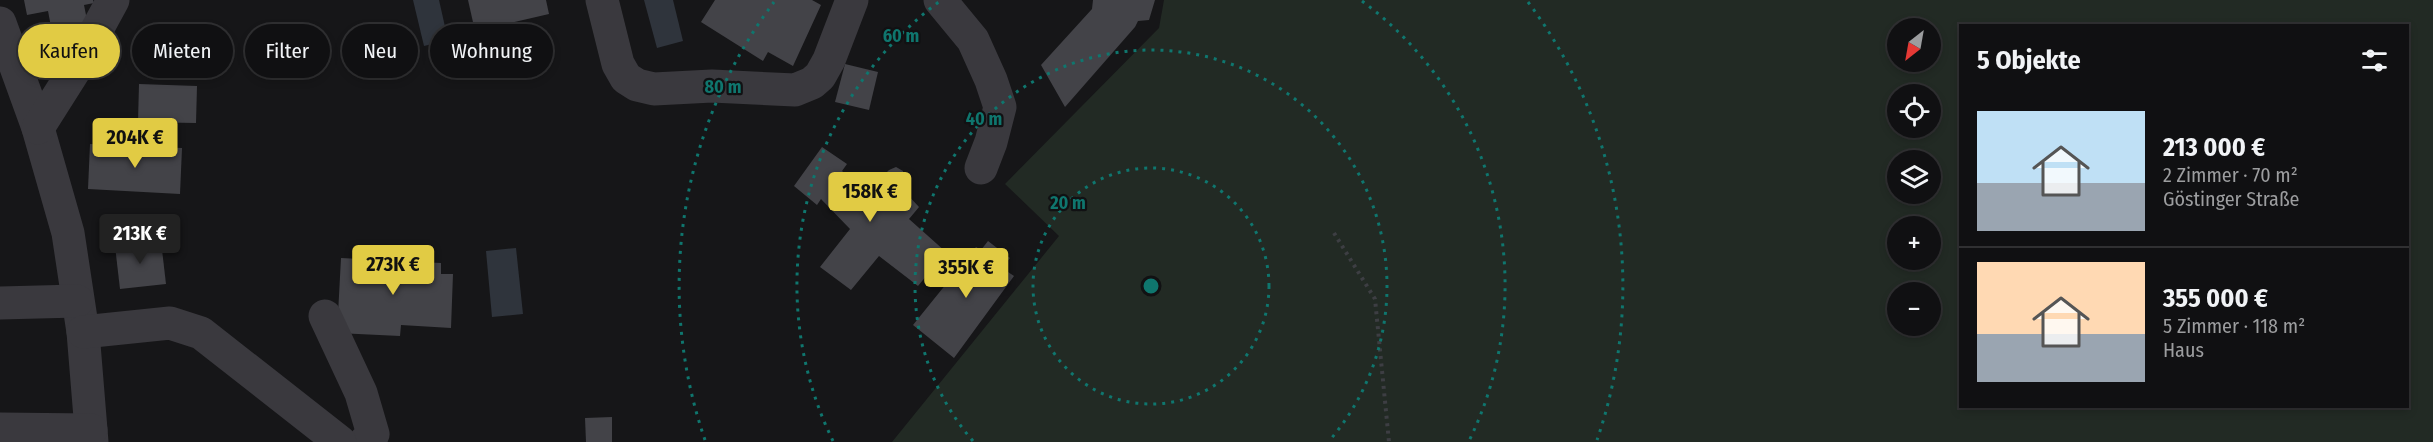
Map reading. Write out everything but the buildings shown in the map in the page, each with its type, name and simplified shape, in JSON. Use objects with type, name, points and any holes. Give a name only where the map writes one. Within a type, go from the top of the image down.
[{"type":"street","points":[[38,128],[113,0]]},
{"type":"street","points":[[602,0],[618,64],[626,78],[637,85],[654,89],[712,86],[795,90],[812,83],[820,76],[829,60],[852,0]]},
{"type":"street","points":[[940,0],[973,40],[1000,107],[991,142],[981,168]]},
{"type":"street","points":[[0,23],[38,128],[68,233],[80,317],[91,436],[0,429]]},
{"type":"street","points":[[0,303],[80,317],[170,323],[201,333],[340,442]]},
{"type":"street","points":[[325,316],[361,393],[373,434],[365,442]]},
{"type":"path","points":[[1334,234],[1376,299],[1389,442]]},
{"type":"shaded area","points":[[413,0],[439,0],[444,24],[430,24],[430,44],[424,46]]},
{"type":"shaded area","points":[[644,0],[673,0],[683,41],[657,48]]},
{"type":"shaded area","points":[[1164,0],[2433,0],[2433,442],[892,442],[1059,236],[1005,184],[1159,28]]},
{"type":"shaded area","points":[[516,248],[523,314],[492,317],[486,251]]}]
